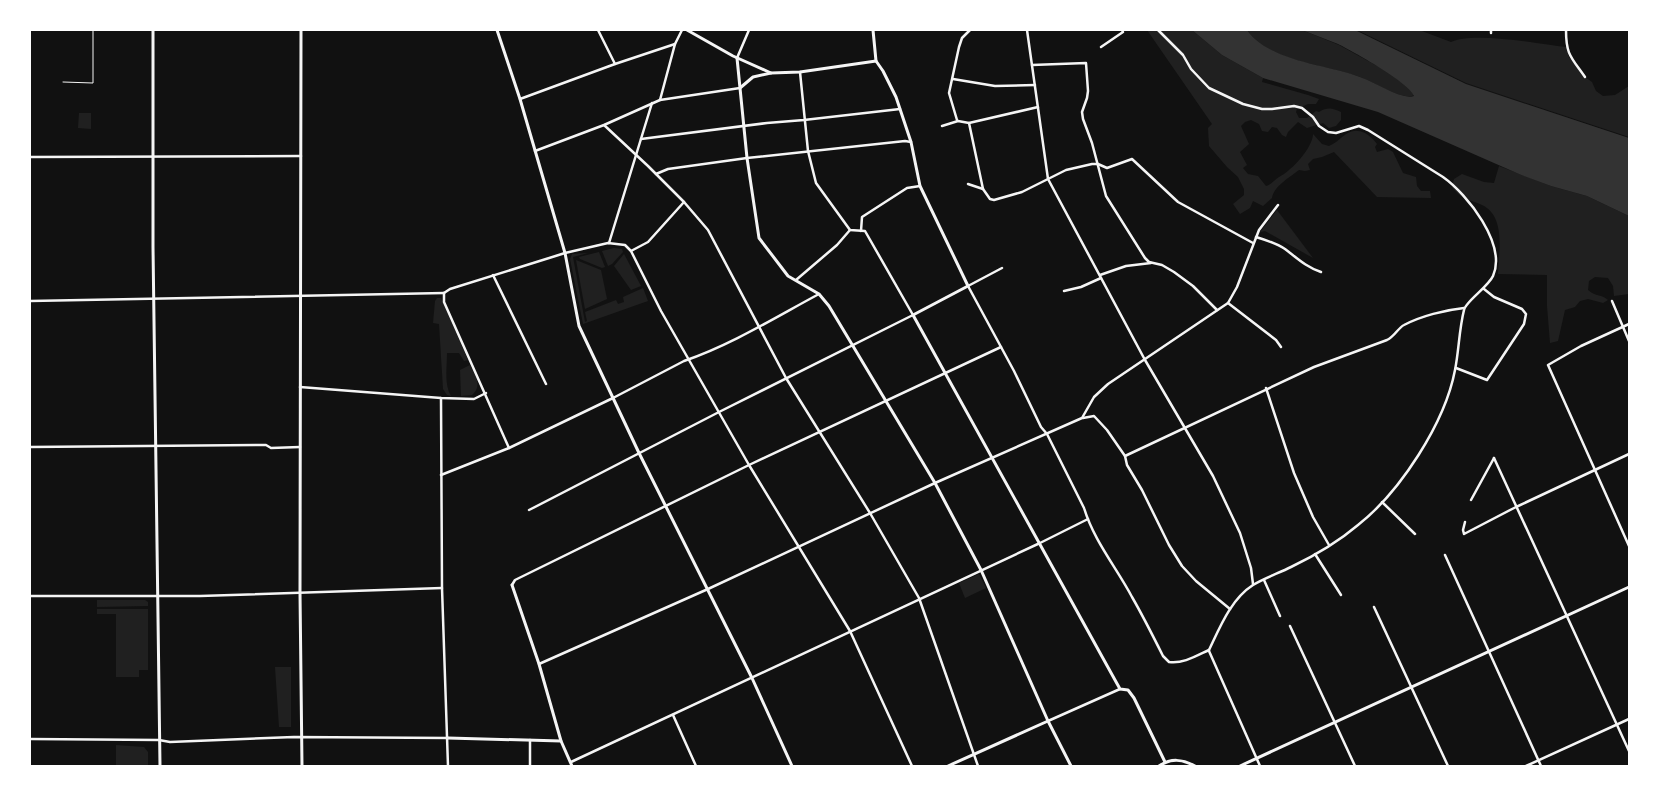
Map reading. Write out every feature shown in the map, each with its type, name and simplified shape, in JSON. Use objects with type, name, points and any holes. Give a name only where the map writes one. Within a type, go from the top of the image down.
[{"type":"main road","points":[[153,30],[160,766]]},
{"type":"main road","points":[[301,30],[300,593],[302,766]]},
{"type":"main road","points":[[497,30],[520,99],[564,253],[579,326],[639,453],[752,678],[792,766]]},
{"type":"main road","points":[[687,30],[737,58],[771,73]]},
{"type":"main road","points":[[873,30],[876,61],[883,71],[900,109],[911,142],[920,186],[968,286],[913,315],[1120,689],[1128,690],[1134,698],[1166,762]]},
{"type":"main road","points":[[737,58],[759,238],[788,276],[819,294],[829,306],[887,401],[935,483],[981,570],[1048,721],[1071,766]]},
{"type":"main road","points":[[740,88],[748,80],[771,73],[800,72],[876,61]]},
{"type":"main road","points":[[512,585],[539,664],[561,741],[572,764]]},
{"type":"main road","points":[[1240,766],[1629,587]]},
{"type":"main road","points":[[948,766],[1048,721]]},
{"type":"main road","points":[[448,738],[561,741]]},
{"type":"main road","points":[[1159,766],[1174,760],[1184,761],[1195,766]]},
{"type":"street","points":[[598,30],[615,64]]},
{"type":"street","points":[[660,100],[675,44],[682,30]]},
{"type":"street","points":[[737,58],[749,30]]},
{"type":"street","points":[[958,121],[949,93],[962,38],[970,30]]},
{"type":"street","points":[[1027,30],[1048,179],[1145,360],[1213,476],[1240,533],[1252,568],[1253,584]]},
{"type":"street","points":[[1101,47],[1123,32],[1122,30]]},
{"type":"street","points":[[1002,268],[968,286],[1084,508],[1109,562],[1132,596],[1163,656],[1169,662],[1184,661],[1209,650],[1230,609],[1253,584],[1316,554],[1358,526],[1403,477],[1431,434],[1447,397],[1456,367],[1457,344],[1464,308],[1484,289],[1493,275],[1496,255],[1490,236],[1472,205],[1454,185],[1368,130],[1359,126],[1336,133],[1328,132],[1319,126],[1302,108],[1294,106],[1262,109],[1243,104],[1210,88],[1191,69],[1183,55],[1158,30]]},
{"type":"street","points":[[1566,30],[1566,47],[1585,77]]},
{"type":"street","points":[[520,99],[675,44]]},
{"type":"street","points":[[1032,66],[1086,63],[1087,98],[1082,112],[1110,203],[1145,258],[1149,262],[1174,272],[1193,286],[1217,310]]},
{"type":"street","points":[[529,510],[913,315],[865,231],[850,230],[816,183],[808,151],[800,72]]},
{"type":"street","points":[[953,79],[995,86],[1035,85]]},
{"type":"street","points":[[535,151],[604,125],[660,100],[740,88]]},
{"type":"street","points":[[608,243],[652,103]]},
{"type":"street","points":[[942,126],[958,121],[969,123],[1038,107]]},
{"type":"street","points":[[641,139],[767,122],[804,120],[900,109]]},
{"type":"street","points":[[969,123],[983,189],[986,196],[994,200],[1022,192],[1066,170],[1098,164],[1107,168],[1132,159],[1178,202],[1253,243]]},
{"type":"street","points":[[604,125],[684,202],[708,230],[786,378],[870,513],[919,598],[978,766]]},
{"type":"street","points":[[656,174],[668,169],[748,158],[905,141],[911,142]]},
{"type":"street","points":[[30,157],[301,156]]},
{"type":"street","points":[[968,184],[983,189]]},
{"type":"street","points":[[861,231],[862,217],[908,188],[920,186]]},
{"type":"street","points":[[631,251],[648,242],[684,202]]},
{"type":"street","points":[[1082,418],[1094,397],[1108,384],[1228,302],[1237,287],[1259,230],[1278,205]]},
{"type":"street","points":[[796,281],[837,245],[850,230]]},
{"type":"street","points":[[1256,237],[1284,249],[1302,263],[1321,272]]},
{"type":"street","points":[[30,301],[444,293],[450,289],[564,253],[608,243],[625,246],[631,251],[661,311],[749,465],[850,631],[912,766]]},
{"type":"street","points":[[1064,291],[1081,287],[1100,276],[1126,266],[1153,263]]},
{"type":"street","points":[[493,275],[546,384]]},
{"type":"street","points":[[1456,367],[1487,380],[1524,324],[1526,314],[1523,310],[1494,297],[1484,289]]},
{"type":"street","points":[[444,293],[444,302],[509,448]]},
{"type":"street","points":[[441,475],[509,448],[759,326],[819,294]]},
{"type":"street","points":[[1612,301],[1629,341]]},
{"type":"street","points":[[1228,302],[1276,340],[1281,347]]},
{"type":"street","points":[[1125,456],[1266,388],[1314,367],[1387,340],[1395,336],[1402,326],[1410,322],[1452,309],[1464,308]]},
{"type":"street","points":[[1629,324],[1581,346],[1548,365],[1629,546]]},
{"type":"street","points":[[512,585],[515,580],[749,465],[1001,347]]},
{"type":"street","points":[[300,387],[441,398],[474,399],[486,393]]},
{"type":"street","points":[[1266,388],[1294,473],[1313,517],[1329,545]]},
{"type":"street","points":[[441,398],[442,588],[448,766]]},
{"type":"street","points":[[539,664],[708,589],[935,483],[1082,418],[1094,416],[1107,430],[1125,456],[1127,465],[1142,490],[1168,545],[1182,566],[1196,581],[1230,609]]},
{"type":"street","points":[[30,447],[266,445],[271,448],[301,447]]},
{"type":"street","points":[[1465,522],[1464,534],[1516,507],[1629,454]]},
{"type":"street","points":[[1471,500],[1494,458],[1629,751]]},
{"type":"street","points":[[1382,502],[1415,534]]},
{"type":"street","points":[[572,764],[1088,519]]},
{"type":"street","points":[[1316,554],[1340,595]]},
{"type":"street","points":[[1445,555],[1541,766]]},
{"type":"street","points":[[1264,580],[1280,616]]},
{"type":"street","points":[[30,596],[158,597],[442,588]]},
{"type":"street","points":[[1374,607],[1448,766]]},
{"type":"street","points":[[1290,626],[1354,766]]},
{"type":"street","points":[[1209,650],[1260,766]]},
{"type":"street","points":[[1048,721],[1120,689]]},
{"type":"street","points":[[672,716],[696,766]]},
{"type":"street","points":[[1526,766],[1629,719]]},
{"type":"street","points":[[30,739],[159,740],[170,742],[302,737],[448,738]]},
{"type":"street","points":[[530,740],[530,766]]},
{"type":"lane","points":[[63,82],[93,83],[93,30]]},
{"type":"shaded area","points":[[1147,30],[1192,30],[1222,55],[1263,78],[1262,82],[1319,99],[1316,104],[1308,104],[1297,109],[1296,112],[1299,118],[1307,118],[1316,111],[1328,109],[1341,112],[1341,120],[1336,126],[1329,128],[1323,123],[1307,128],[1298,122],[1288,132],[1286,137],[1277,128],[1272,127],[1268,132],[1262,131],[1259,124],[1251,120],[1245,122],[1241,126],[1249,144],[1240,152],[1247,165],[1243,168],[1248,174],[1258,176],[1266,186],[1297,163],[1308,148],[1313,134],[1322,144],[1329,146],[1350,132],[1359,131],[1367,134],[1376,142],[1377,152],[1388,149],[1393,152],[1403,173],[1416,177],[1417,186],[1421,191],[1430,191],[1431,198],[1377,197],[1334,152],[1313,159],[1308,164],[1310,170],[1299,170],[1287,179],[1263,206],[1253,201],[1250,208],[1240,214],[1233,204],[1244,195],[1244,189],[1238,177],[1209,146],[1208,128],[1212,124]]},
{"type":"shaded area","points":[[1192,30],[1247,30],[1257,41],[1284,56],[1360,77],[1397,94],[1414,96],[1402,83],[1367,60],[1338,44],[1302,30],[1355,30],[1466,84],[1629,138],[1629,216],[1587,196],[1551,186],[1519,174],[1378,112],[1263,78],[1222,55]]},
{"type":"shaded area","points":[[1247,30],[1302,30],[1339,45],[1379,67],[1412,89],[1414,95],[1410,97],[1397,94],[1360,77],[1284,56],[1257,41]]},
{"type":"shaded area","points":[[1357,30],[1419,30],[1451,42],[1461,39],[1490,38],[1566,47],[1569,57],[1585,77],[1592,82],[1596,91],[1603,96],[1615,95],[1629,86],[1629,137],[1466,83]]},
{"type":"shaded area","points":[[79,113],[91,113],[91,129],[78,128]]},
{"type":"shaded area","points":[[1499,166],[1551,186],[1587,196],[1629,216],[1629,294],[1614,296],[1613,286],[1608,278],[1595,277],[1589,281],[1588,290],[1608,300],[1603,303],[1588,299],[1580,301],[1575,307],[1565,310],[1558,341],[1550,343],[1547,275],[1498,274],[1500,246],[1495,217],[1490,210],[1462,197],[1452,187],[1454,179],[1462,174],[1484,182],[1494,183]]},
{"type":"shaded area","points":[[1277,210],[1313,258],[1265,231],[1260,232]]},
{"type":"shaded area","points":[[614,248],[622,249],[623,252],[608,266],[602,251]]},
{"type":"shaded area","points":[[599,252],[605,267],[602,268],[579,257]]},
{"type":"shaded area","points":[[588,253],[573,257],[585,322],[587,321],[585,312],[616,300],[618,304],[624,302],[623,297],[643,288],[648,301],[583,324],[570,259],[572,254]]},
{"type":"shaded area","points":[[624,254],[641,286],[631,290],[614,266]]},
{"type":"shaded area","points":[[576,260],[601,270],[607,299],[585,309]]},
{"type":"shaded area","points":[[437,298],[441,298],[468,360],[464,361],[459,353],[447,353],[447,381],[451,396],[447,395],[443,389],[439,324],[433,323],[435,301]]},
{"type":"shaded area","points":[[470,365],[477,380],[477,388],[472,395],[461,396],[460,370]]},
{"type":"shaded area","points":[[979,574],[986,588],[965,598],[959,583]]},
{"type":"shaded area","points":[[97,600],[145,600],[148,602],[148,606],[97,607]]},
{"type":"shaded area","points":[[97,609],[148,609],[148,670],[139,670],[139,677],[116,677],[116,614],[97,614]]},
{"type":"shaded area","points":[[275,667],[291,667],[291,727],[279,727]]},
{"type":"shaded area","points":[[116,745],[144,747],[148,752],[148,766],[116,766]]}]
